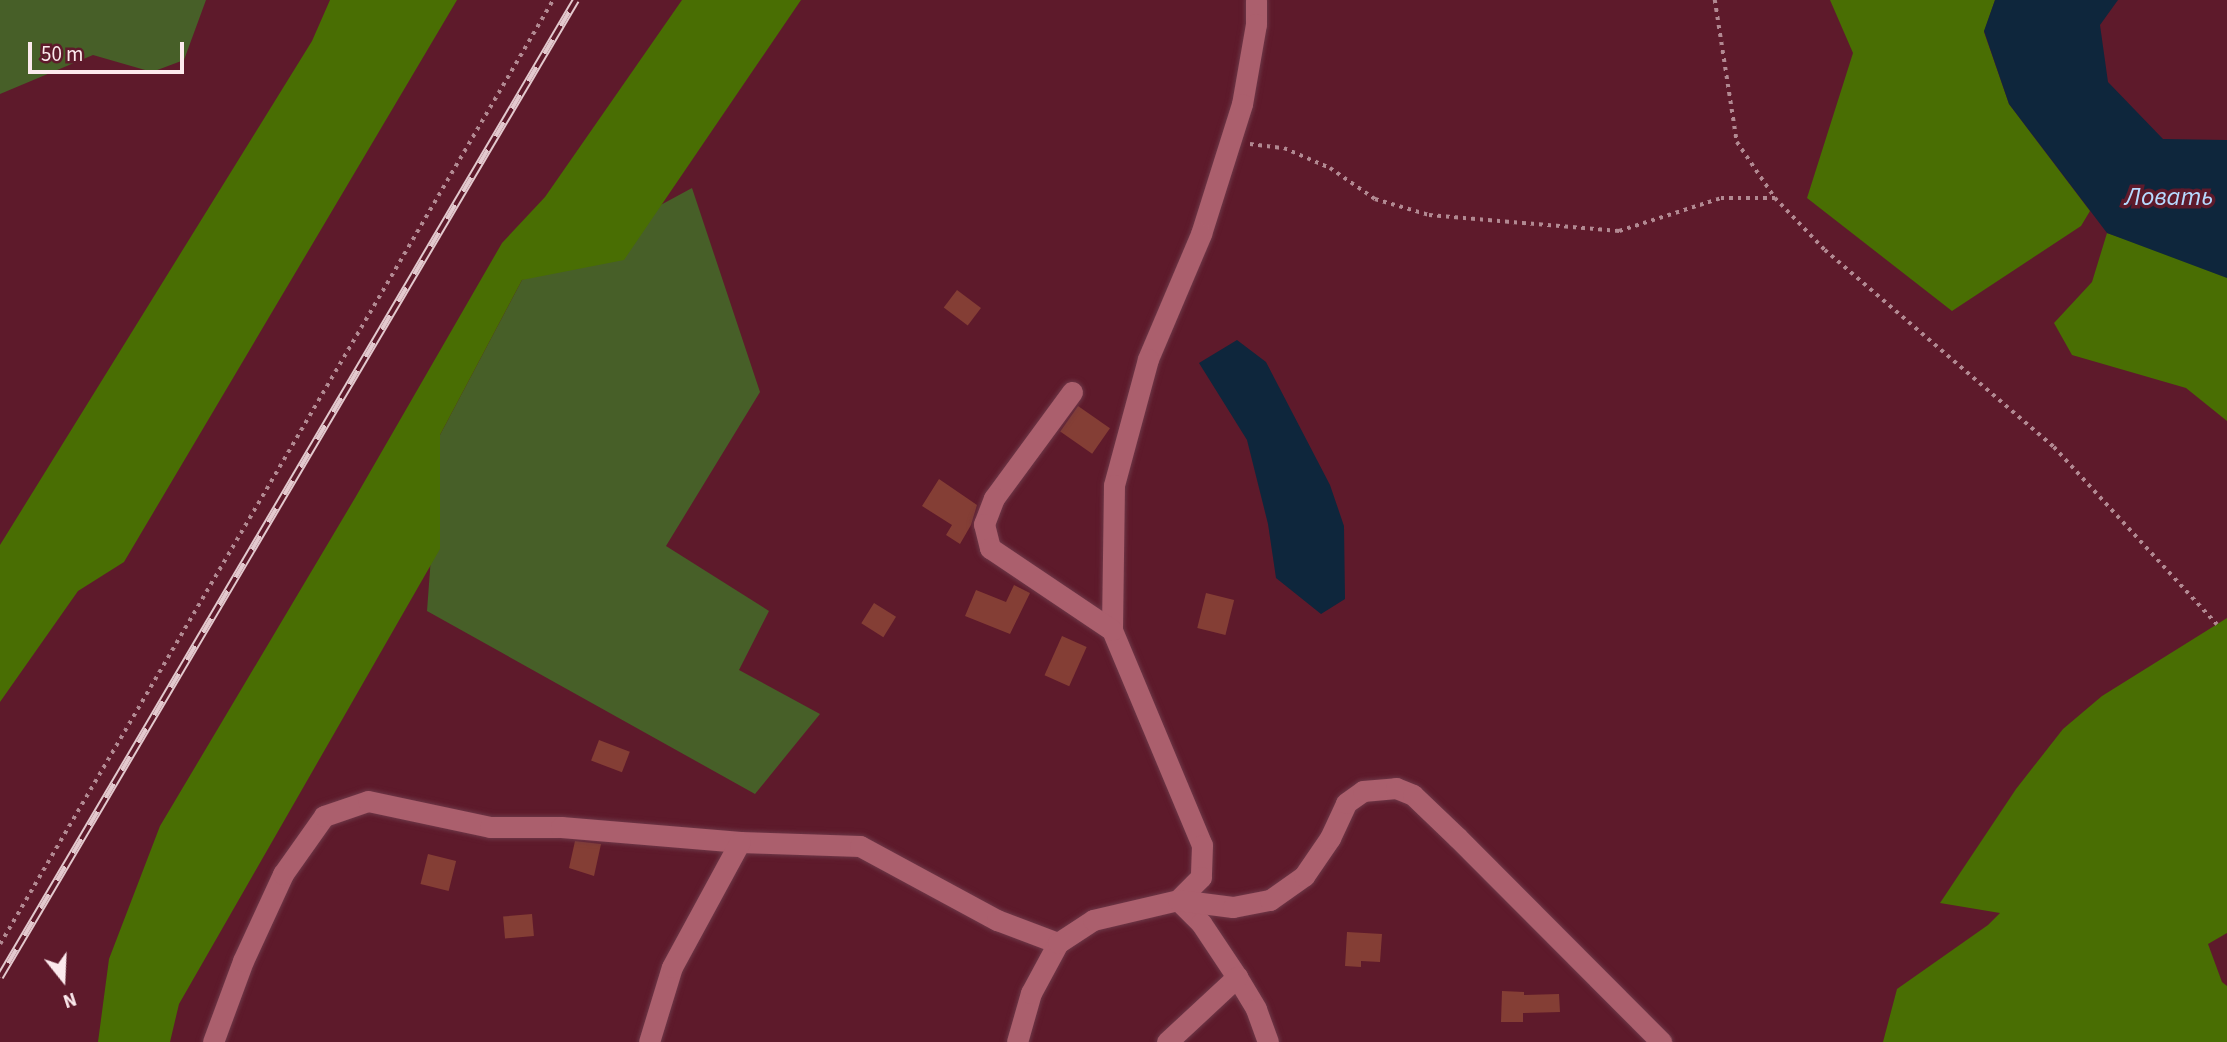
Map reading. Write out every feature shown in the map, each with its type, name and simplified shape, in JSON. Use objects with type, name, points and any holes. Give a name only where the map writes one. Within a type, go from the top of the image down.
[{"type":"street","points":[[1178,900],[1201,877],[1202,845],[1112,630],[1114,485],[1149,359],[1201,234],[1242,104],[1256,24],[1256,0]]},
{"type":"street","points":[[1072,392],[994,498],[984,524],[990,548],[1112,630]]},
{"type":"street","points":[[1017,1042],[1031,993],[1058,943],[1093,920],[1178,900],[1233,907],[1270,901],[1304,876],[1330,838],[1346,803],[1363,791],[1396,788],[1413,795],[1458,838],[1661,1042]]},
{"type":"street","points":[[213,1042],[243,961],[283,874],[324,816],[368,800],[490,827],[561,827],[740,842],[860,846],[997,920],[1058,943]]},
{"type":"street","points":[[649,1042],[672,967],[740,842]]},
{"type":"street","points":[[1178,900],[1201,923],[1237,977],[1256,1010],[1268,1042]]},
{"type":"street","points":[[1167,1042],[1237,977]]},
{"type":"path","points":[[0,944],[553,0]]},
{"type":"path","points":[[1715,0],[1737,142],[1776,198],[1825,250],[2054,447],[2217,624]]},
{"type":"path","points":[[1231,141],[1284,148],[1330,168],[1375,199],[1429,215],[1619,231],[1721,198],[1776,198]]},
{"type":"green space","points":[[0,0],[206,0],[184,60],[152,72],[93,55],[0,94]]},
{"type":"green space","points":[[330,0],[457,0],[124,562],[78,591],[0,702],[0,545],[312,41]]},
{"type":"green space","points":[[682,0],[801,0],[624,260],[522,280],[440,435],[440,549],[179,1004],[170,1042],[98,1042],[109,959],[160,826],[355,498],[502,243],[545,197]]},
{"type":"green space","points":[[1830,0],[1995,0],[1984,32],[2009,104],[2090,211],[2081,226],[1952,311],[1807,198],[1853,53]]},
{"type":"green space","points":[[692,188],[760,392],[666,546],[769,611],[739,670],[820,714],[755,794],[427,611],[440,435],[522,280]]},
{"type":"green space","points":[[2107,233],[2227,273],[2227,421],[2186,388],[2072,355],[2054,323],[2092,282]]},
{"type":"green space","points":[[2227,618],[2227,933],[2208,944],[2222,982],[2227,986],[2227,1042],[1883,1042],[1897,989],[1988,925],[2000,913],[1940,903],[2016,789],[2063,729],[2102,696]]},
{"type":"water","name":"Ловать","points":[[1995,0],[2118,0],[2100,25],[2108,82],[2163,139],[2227,140],[2227,278],[2107,233],[2009,104],[1984,31]]},
{"type":"water","points":[[1237,340],[1266,362],[1330,485],[1344,526],[1345,599],[1321,614],[1276,578],[1268,524],[1247,440],[1199,363]]},
{"type":"building","points":[[957,290],[981,308],[968,326],[944,308]]},
{"type":"building","points":[[1078,406],[1110,428],[1092,454],[1060,431]]},
{"type":"building","points":[[939,479],[977,505],[971,525],[960,544],[946,535],[952,525],[922,506]]},
{"type":"building","points":[[1014,585],[1030,593],[1010,634],[965,616],[976,590],[1006,602]]},
{"type":"building","points":[[1206,593],[1234,600],[1225,635],[1197,628]]},
{"type":"building","points":[[874,603],[896,617],[883,637],[861,623]]},
{"type":"building","points":[[1062,636],[1087,647],[1069,686],[1045,675]]},
{"type":"building","points":[[599,740],[630,752],[622,772],[591,761]]},
{"type":"building","points":[[575,841],[601,844],[594,876],[569,868]]},
{"type":"building","points":[[428,854],[456,861],[449,891],[421,884]]},
{"type":"building","points":[[532,914],[534,936],[505,938],[503,917]]},
{"type":"building","points":[[1347,932],[1382,934],[1380,962],[1361,961],[1361,967],[1345,966]]},
{"type":"building","points":[[1502,991],[1524,992],[1524,995],[1559,994],[1560,1012],[1523,1013],[1523,1022],[1501,1022]]},
{"type":"railway","points":[[0,977],[576,0]]}]
